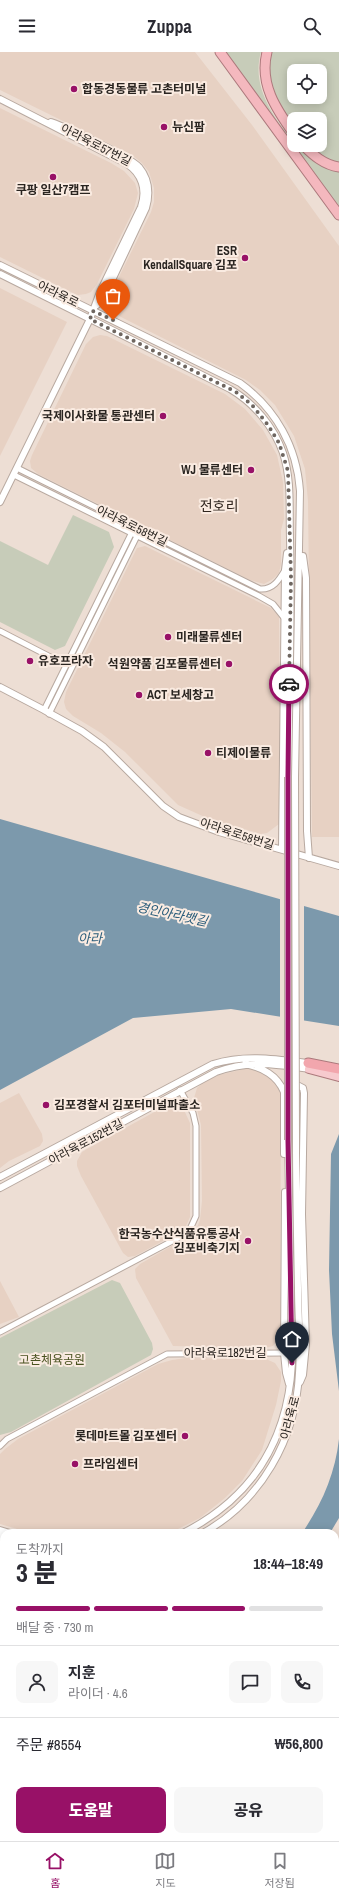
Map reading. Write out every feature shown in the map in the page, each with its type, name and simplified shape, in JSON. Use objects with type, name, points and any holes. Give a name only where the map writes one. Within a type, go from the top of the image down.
[{"type":"highway","points":[[220,52],[339,215]]},
{"type":"highway","points":[[267,52],[264,64],[267,88],[279,114],[287,125]]},
{"type":"highway","points":[[310,152],[325,162],[339,167]]},
{"type":"highway","points":[[309,1066],[339,1069]]},
{"type":"main road","points":[[309,1066],[339,1077]]},
{"type":"street","name":"아라육로57번길","points":[[0,99],[43,120],[59,125],[127,159],[139,168],[147,183],[149,195],[146,208],[105,295],[93,311]]},
{"type":"street","name":"아라육로","points":[[0,265],[220,372],[247,388],[268,407],[285,434],[296,462],[300,492],[296,777],[298,1387],[290,1427],[271,1468],[256,1489],[237,1508],[209,1529]]},
{"type":"street","name":"아라육로","points":[[0,274],[230,389],[255,409],[274,434],[286,463],[289,481],[291,578],[288,777],[288,1140],[292,1363],[290,1387],[278,1433],[266,1459],[256,1474],[238,1495],[223,1508],[189,1529]]},
{"type":"street","points":[[0,502],[93,311]]},
{"type":"street","name":"아라육로58번길","points":[[17,468],[260,589],[268,588],[274,585],[285,570]]},
{"type":"street","points":[[14,475],[268,601],[277,608],[285,619]]},
{"type":"street","points":[[48,712],[66,665],[135,528]]},
{"type":"street","points":[[48,712],[140,530]]},
{"type":"street","points":[[282,849],[285,570],[290,535]]},
{"type":"street","points":[[300,537],[306,578],[307,831],[309,858]]},
{"type":"street","points":[[0,631],[66,665]]},
{"type":"street","name":"아라육로58번길","points":[[0,686],[82,731],[104,747],[164,806],[179,817],[219,832],[339,866]]},
{"type":"street","points":[[283,832],[299,835],[307,831]]},
{"type":"street","name":"아라육로152번길","points":[[0,1177],[213,1064],[232,1059],[252,1057],[309,1066]]},
{"type":"street","points":[[245,1064],[264,1070],[273,1077],[282,1087],[284,1092],[284,1353],[286,1373],[290,1387]]},
{"type":"street","name":"아라육로152번길","points":[[0,1188],[216,1072],[245,1064],[309,1066]]},
{"type":"street","points":[[283,1099],[284,1092],[289,1086],[297,1085],[303,1088],[302,1214],[306,1344],[303,1375],[298,1387]]},
{"type":"street","points":[[0,1332],[178,1238],[190,1229],[196,1216],[196,1126],[193,1113],[180,1090]]},
{"type":"street","name":"아라육로182번길","points":[[7,1439],[167,1354],[284,1353]]},
{"type":"street","points":[[0,1440],[7,1439]]},
{"type":"street","points":[[0,1446],[7,1439]]},
{"type":"shaded area","points":[[0,52],[195,52],[252,125],[339,246],[339,837],[312,837],[308,501],[305,469],[294,436],[275,405],[260,390],[246,380],[121,317],[113,311],[110,300],[112,291],[151,212],[154,202],[154,188],[149,172],[142,163],[132,155],[0,90]]},
{"type":"shaded area","points":[[0,108],[111,163],[124,171],[135,183],[138,193],[134,209],[97,284],[91,292],[78,295],[0,257]]},
{"type":"shaded area","points":[[0,288],[67,322],[0,456]]},
{"type":"shaded area","points":[[100,335],[107,336],[225,394],[245,409],[263,430],[277,455],[283,482],[284,519],[281,530],[281,564],[279,573],[273,579],[264,584],[250,580],[38,474],[31,468],[30,461],[32,455],[86,344],[93,337]]},
{"type":"shaded area","points":[[145,546],[271,608],[279,617],[281,813],[279,824],[267,833],[261,834],[207,818],[178,805],[125,752],[101,733],[73,716],[66,709],[64,702],[66,692],[137,548]]},
{"type":"shaded area","points":[[248,1068],[268,1074],[277,1085],[281,1095],[280,1336],[273,1346],[265,1348],[173,1346],[136,1278],[135,1269],[140,1264],[189,1236],[196,1230],[200,1220],[202,1201],[201,1125],[194,1098],[197,1088],[203,1082],[219,1075]]},
{"type":"shaded area","points":[[19,1093],[42,1134],[43,1141],[40,1146],[9,1161],[0,1168],[0,1103]]},
{"type":"shaded area","points":[[172,1106],[184,1110],[190,1123],[190,1217],[186,1226],[178,1233],[135,1256],[128,1257],[123,1253],[81,1176],[77,1166],[77,1161],[82,1152],[87,1149],[158,1110]]},
{"type":"shaded area","points":[[0,1281],[19,1317],[0,1324]]},
{"type":"shaded area","points":[[186,1358],[266,1359],[275,1363],[281,1372],[281,1381],[276,1405],[262,1450],[242,1481],[225,1498],[200,1518],[178,1529],[17,1529],[0,1524],[0,1454],[5,1449],[18,1439],[158,1364]]},
{"type":"green space","points":[[225,52],[261,52],[259,77],[262,89],[272,112],[287,133],[287,136]]},
{"type":"green space","points":[[270,52],[339,52],[339,163],[331,162],[316,152],[327,152],[327,112],[287,112],[287,119],[273,94],[267,74]]},
{"type":"green space","points":[[299,152],[304,152],[315,162],[339,171],[339,207]]},
{"type":"green space","points":[[73,515],[109,532],[114,547],[65,646],[55,650],[0,622],[0,541],[48,565]]},
{"type":"green space","name":"고촌체육공원","points":[[112,1280],[120,1283],[152,1343],[153,1349],[151,1355],[11,1432],[0,1435],[0,1338]]},
{"type":"water","name":"아라","points":[[0,819],[339,916],[339,1026],[231,1009],[133,1018],[0,1090]]},
{"type":"water","points":[[339,1134],[339,1391],[332,1334],[329,1270],[331,1154]]},
{"type":"water","points":[[339,1439],[339,1518],[332,1529],[305,1529],[321,1500],[331,1476]]},
{"type":"pier","points":[[280,897],[304,904],[304,1023],[280,1019]]},
{"type":"way so far","points":[[113,320],[93,311],[90,319],[236,392],[252,405],[263,417],[279,443],[286,463],[289,481],[291,578],[289,684]]},
{"type":"place","name":"합동경동물류 고촌터미널","points":[[74,89]]},
{"type":"place","name":"뉴신팜","points":[[164,127]]},
{"type":"place","name":"쿠팡 일산7캠프","points":[[53,177]]},
{"type":"place","name":"ESR KendallSquare 김포","points":[[245,258]]},
{"type":"place","name":"국제이사화물 통관센터","points":[[163,416]]},
{"type":"place","name":"WJ 물류센터","points":[[251,470]]},
{"type":"place","name":"미래물류센터","points":[[168,637]]},
{"type":"place","name":"유호프라자","points":[[30,661]]},
{"type":"place","name":"석원약품 김포물류센터","points":[[229,664]]},
{"type":"place","name":"ACT 보세창고","points":[[139,695]]},
{"type":"place","name":"티제이물류","points":[[208,753]]},
{"type":"place","name":"김포경찰서 김포터미널파출소","points":[[46,1105]]},
{"type":"place","name":"한국농수산식품유통공사 김포비축기지","points":[[248,1241]]},
{"type":"place","name":"롯데마트몰 김포센터","points":[[185,1436]]},
{"type":"place","name":"프라임센터","points":[[75,1464]]},
{"type":"district","name":"전호리","points":[[219,506]]},
{"type":"route","points":[[289,684],[288,1140],[292,1363]]},
{"type":"water label","name":"경인아라뱃길","points":[[172,914]]}]
